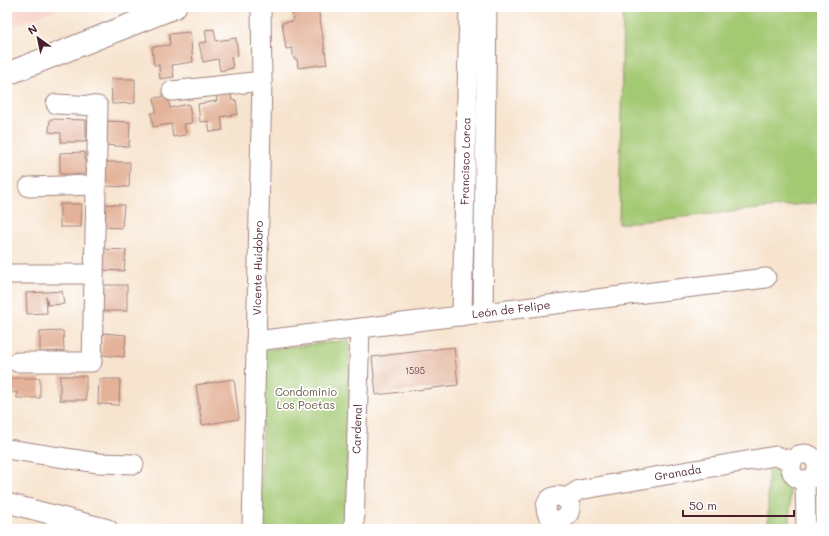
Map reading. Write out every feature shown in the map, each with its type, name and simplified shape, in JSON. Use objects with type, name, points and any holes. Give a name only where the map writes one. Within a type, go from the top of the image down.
[{"type":"main road","points":[[7,58],[135,7]]},
{"type":"main road","points":[[7,74],[175,7]]},
{"type":"street","name":"Vicente Huidobro","points":[[252,529],[262,81],[261,7]]},
{"type":"street","name":"Francisco Lorca","points":[[462,316],[469,7]]},
{"type":"street","name":"Francisco Lorca","points":[[483,313],[487,7]]},
{"type":"street","points":[[172,91],[262,81]]},
{"type":"street","points":[[17,362],[92,362],[98,106],[56,104]]},
{"type":"street","points":[[466,132],[485,133]]},
{"type":"street","points":[[29,187],[96,185]]},
{"type":"street","points":[[7,274],[94,274]]},
{"type":"street","name":"León de Felipe","points":[[256,341],[766,278]]},
{"type":"street","name":"Cardenal","points":[[354,529],[360,328]]},
{"type":"street","points":[[7,449],[98,463],[134,464]]},
{"type":"street","name":"Granada","points":[[558,525],[547,515],[545,507],[549,499],[557,496],[561,496],[565,499],[579,490],[775,456],[793,461],[792,468],[795,475],[797,478],[805,480],[806,529]]},
{"type":"street","points":[[7,503],[108,529]]},
{"type":"shaded area","points":[[7,7],[62,7],[7,29]]},
{"type":"green space","points":[[623,7],[822,7],[822,202],[619,224]]},
{"type":"green space","points":[[473,138],[480,139],[477,304],[470,304]]},
{"type":"green space","name":"Condominio Los Poetas","points":[[350,340],[346,529],[260,529],[264,350]]},
{"type":"green space","points":[[780,469],[790,487],[790,529],[768,529],[768,470]]},
{"type":"building","points":[[298,7],[318,7],[327,64],[298,68],[297,59],[294,59],[292,48],[286,49],[282,23],[293,21],[292,12],[299,11]]},
{"type":"building","points":[[214,29],[216,41],[236,38],[238,56],[231,57],[233,68],[220,71],[218,59],[203,62],[199,43],[207,42],[205,30]]},
{"type":"building","points":[[190,32],[193,62],[172,65],[174,77],[160,79],[159,65],[154,65],[152,47],[170,45],[169,34]]},
{"type":"building","points":[[111,79],[135,79],[135,103],[112,104]]},
{"type":"building","points":[[230,87],[232,101],[236,100],[238,114],[221,117],[223,130],[210,132],[208,121],[200,122],[198,104],[217,101],[215,90]]},
{"type":"building","points":[[168,96],[170,108],[189,104],[192,123],[184,124],[186,135],[173,137],[171,124],[153,127],[151,113],[156,112],[154,98]]},
{"type":"building","points":[[50,119],[86,120],[86,142],[61,142],[61,133],[49,132]]},
{"type":"building","points":[[106,121],[130,122],[129,147],[105,145]]},
{"type":"building","points":[[85,152],[85,174],[60,174],[60,153]]},
{"type":"building","points":[[104,162],[130,162],[129,187],[104,186]]},
{"type":"building","points":[[60,204],[82,204],[81,227],[60,227]]},
{"type":"building","points":[[102,204],[124,205],[122,228],[101,227]]},
{"type":"building","points":[[103,249],[126,250],[124,271],[101,270]]},
{"type":"building","points":[[101,285],[127,285],[127,311],[101,311]]},
{"type":"building","points":[[62,291],[64,304],[48,305],[46,296],[47,313],[27,314],[26,293]]},
{"type":"building","points":[[7,326],[9,326],[9,349],[7,349]]},
{"type":"building","points":[[63,331],[64,351],[40,352],[40,332]]},
{"type":"building","points":[[103,333],[126,335],[124,357],[101,355]]},
{"type":"building","points":[[454,347],[458,385],[376,395],[372,357]]},
{"type":"building","points":[[60,376],[86,376],[86,400],[60,400]]},
{"type":"building","points":[[7,378],[40,378],[40,398],[17,398],[17,392],[7,392]]},
{"type":"building","points":[[99,379],[120,379],[119,405],[98,404]]},
{"type":"building","points":[[234,379],[239,419],[202,425],[196,385]]}]
